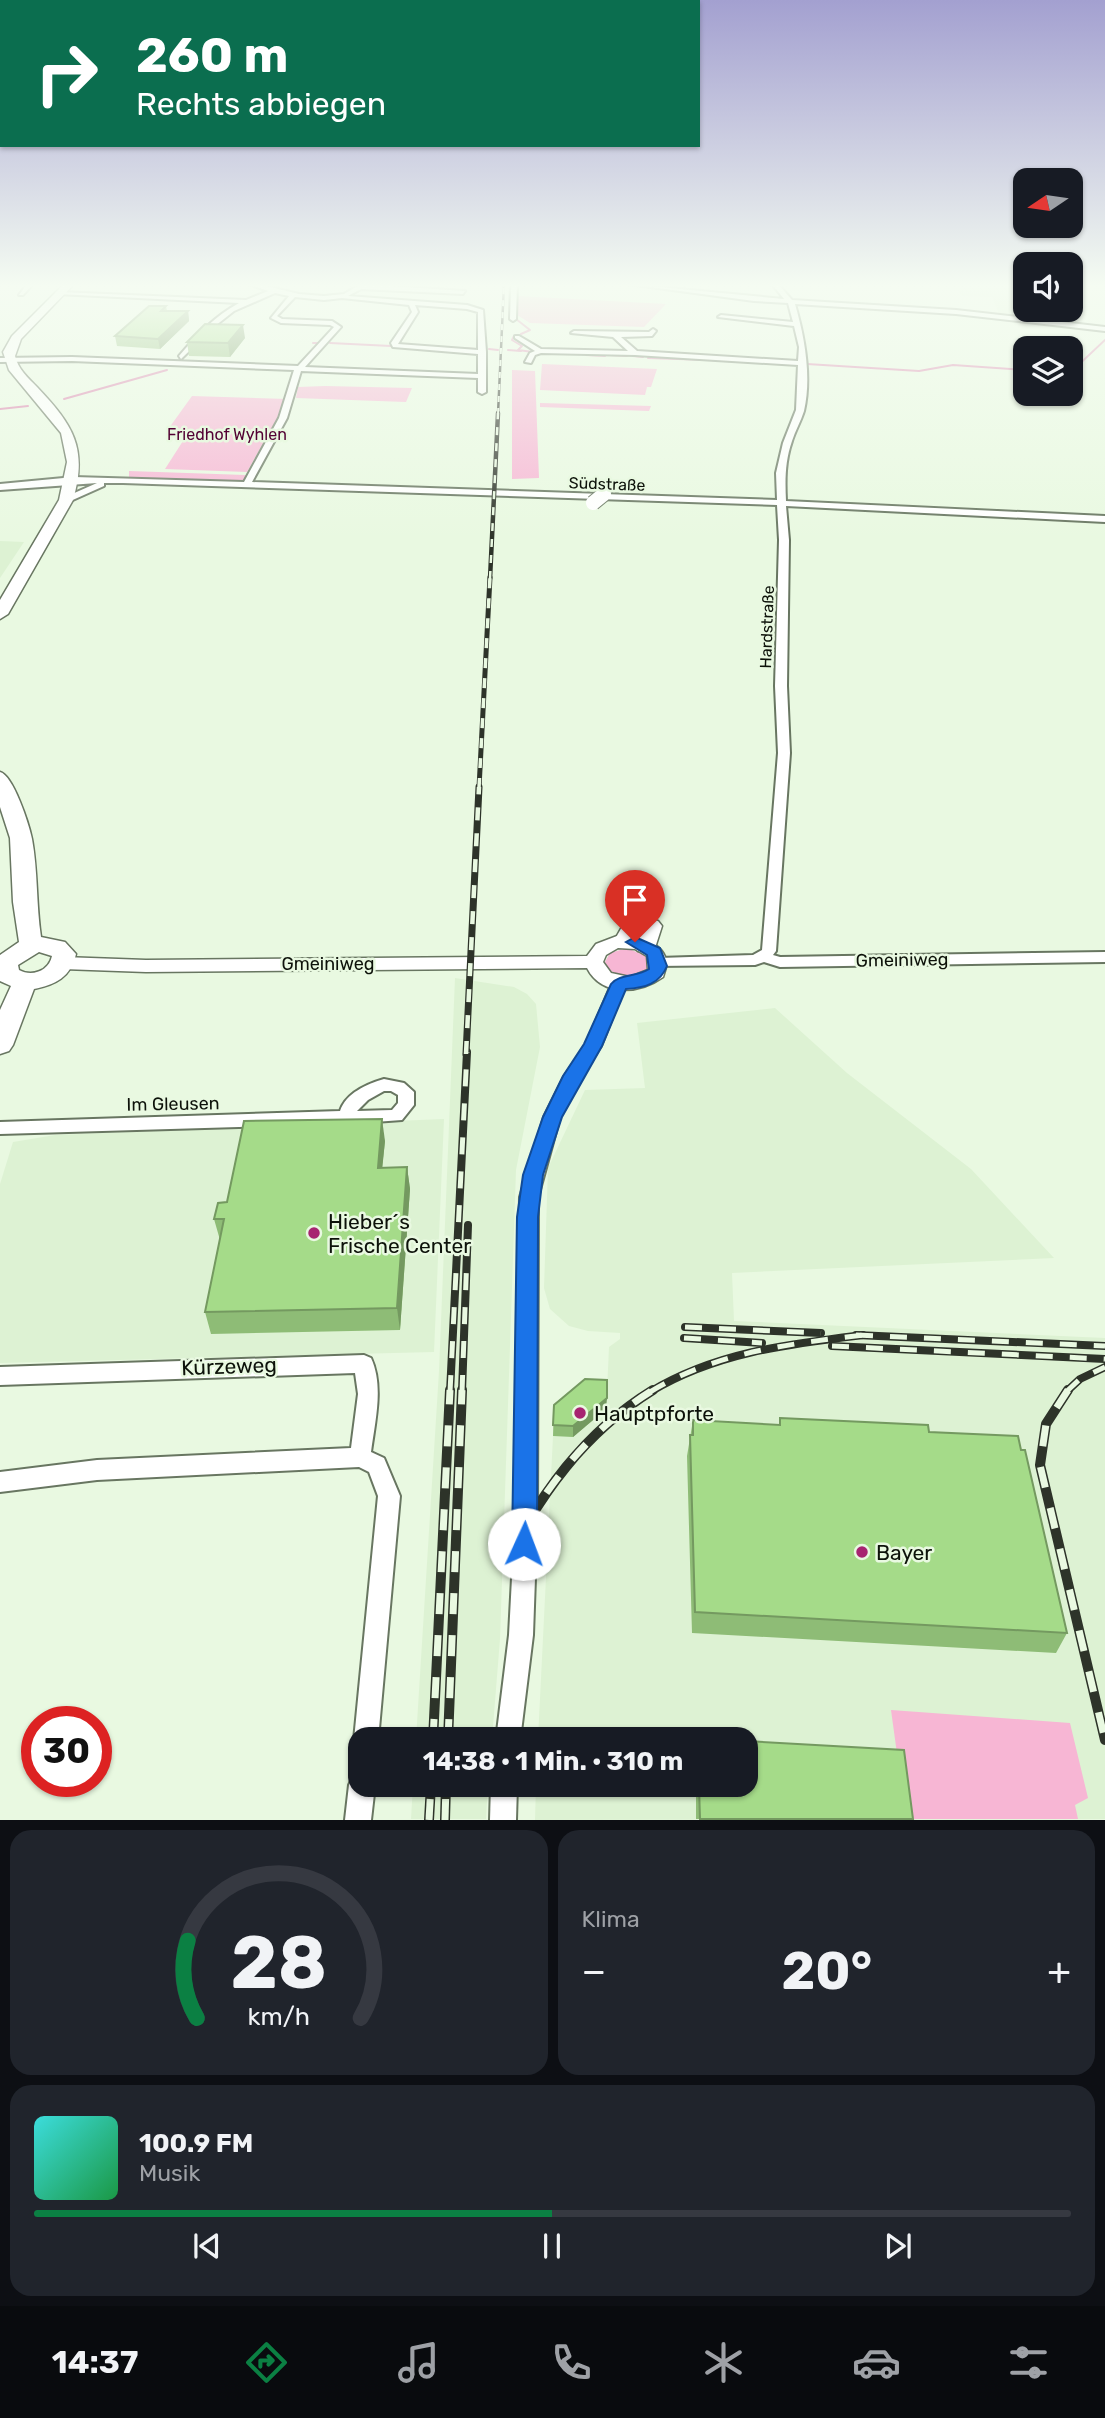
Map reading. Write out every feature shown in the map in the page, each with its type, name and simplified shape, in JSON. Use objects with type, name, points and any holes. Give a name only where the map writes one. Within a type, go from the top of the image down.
[{"type":"main road","points":[[0,614],[66,500],[74,480],[74,445],[64,425],[14,369]]},
{"type":"main road","points":[[0,778],[21,838],[24,902],[31,946]]},
{"type":"main road","points":[[31,946],[57,947],[64,954],[63,963],[52,974],[25,982],[11,978],[5,969],[10,958],[31,946]]},
{"type":"main road","points":[[0,1045],[5,1026],[25,982]]},
{"type":"street","points":[[269,369],[482,376]]},
{"type":"street","points":[[482,369],[482,392]]},
{"type":"street","name":"Hardstraße","points":[[764,957],[769,951],[784,753],[782,459],[800,410],[801,369]]},
{"type":"street","points":[[246,485],[283,418],[298,370]]},
{"type":"street","points":[[46,481],[75,459]]},
{"type":"street","name":"Südstraße","points":[[0,487],[74,480],[782,503],[1105,519]]},
{"type":"street","name":"Südstraße","points":[[66,500],[108,481]]},
{"type":"street","points":[[643,940],[656,973],[650,978],[619,984],[601,975],[594,962],[600,949],[643,940]]},
{"type":"street","name":"Gmeiniweg","points":[[643,940],[755,960],[764,957],[780,962],[1105,957]]},
{"type":"street","name":"Gmeiniweg","points":[[63,963],[160,965],[594,962]]},
{"type":"street","points":[[510,1727],[521,1635],[526,1521],[529,1197],[552,1117],[570,1081],[593,1046],[619,984]]},
{"type":"street","name":"Im Gleusen","points":[[0,1128],[347,1118]]},
{"type":"street","name":"Kürzeweg","points":[[0,1376],[364,1364],[368,1394],[360,1457]]},
{"type":"street","points":[[0,1482],[97,1469],[360,1457],[377,1465],[389,1496],[367,1727]]},
{"type":"street","points":[[358,1819],[361,1797]]},
{"type":"street","points":[[503,1819],[504,1797]]},
{"type":"shaded area","points":[[0,541],[24,542],[0,578]]},
{"type":"shaded area","points":[[455,978],[514,987],[527,994],[536,1004],[540,1047],[516,1170],[500,1639],[493,1727],[417,1727],[439,1371]]},
{"type":"shaded area","points":[[775,1008],[847,1073],[971,1169],[1054,1258],[732,1273],[734,1321],[1105,1338],[1105,1819],[535,1820],[536,1797],[758,1797],[758,1727],[539,1727],[554,1416],[607,1391],[609,1347],[620,1339],[620,1333],[588,1331],[569,1326],[550,1309],[544,1288],[548,1168],[585,1090],[645,1088],[637,1023]]},
{"type":"shaded area","points":[[444,1119],[434,1352],[0,1363],[0,1184],[13,1142],[55,1135]]},
{"type":"shaded area","points":[[412,1797],[487,1797],[486,1819],[411,1819]]},
{"type":"green space","points":[[542,369],[657,369],[645,395],[540,390]]},
{"type":"green space","points":[[512,370],[535,371],[539,478],[512,479]]},
{"type":"green space","points":[[298,387],[412,388],[406,402],[296,398]]},
{"type":"green space","name":"Friedhof Wyhlen","points":[[192,396],[288,399],[247,472],[165,469],[190,430],[169,428]]},
{"type":"green space","points":[[540,403],[651,406],[649,411],[540,407]]},
{"type":"green space","points":[[129,471],[247,477],[238,484],[138,479],[129,478]]},
{"type":"green space","points":[[627,948],[648,957],[649,967],[639,975],[622,976],[607,967],[605,962],[610,953]]},
{"type":"green space","points":[[891,1710],[1070,1723],[1088,1798],[1075,1805],[1078,1819],[906,1819]]},
{"type":"building","name":"Hieber´s Frische Center","points":[[382,1119],[378,1168],[407,1167],[397,1308],[205,1312],[224,1219],[214,1219],[218,1203],[227,1202],[244,1121]]},
{"type":"building","name":"Hauptpforte","points":[[585,1379],[607,1380],[607,1398],[573,1426],[553,1425],[554,1405]]},
{"type":"building","name":"Bayer","points":[[780,1418],[928,1425],[929,1432],[1018,1436],[1021,1450],[1025,1450],[1067,1633],[695,1612],[690,1435],[693,1435],[693,1420],[780,1425]]},
{"type":"building","points":[[758,1742],[904,1750],[913,1819],[700,1819],[699,1797],[758,1797]]},
{"type":"waterway","points":[[886,369],[931,369]]},
{"type":"waterway","points":[[64,399],[167,370]]},
{"type":"waterway","points":[[0,409],[28,406]]},
{"type":"railway","points":[[498,414],[500,369]]},
{"type":"railway","points":[[490,579],[498,413]]},
{"type":"railway","points":[[479,788],[490,577]]},
{"type":"railway","points":[[466,1054],[479,787]]},
{"type":"railway","points":[[450,1392],[467,1052]]},
{"type":"railway","points":[[462,1392],[468,1225]]},
{"type":"railway","points":[[685,1327],[821,1333]]},
{"type":"railway","points":[[856,1335],[861,1335]]},
{"type":"railway","points":[[650,1392],[675,1378],[727,1359],[780,1346],[861,1335]]},
{"type":"railway","points":[[861,1335],[1105,1346]]},
{"type":"railway","points":[[684,1338],[762,1343]]},
{"type":"railway","points":[[832,1346],[1105,1359]]},
{"type":"railway","points":[[1068,1390],[1080,1379],[1105,1367]]},
{"type":"railway","points":[[434,1727],[450,1390]]},
{"type":"railway","points":[[449,1727],[462,1390]]},
{"type":"railway","points":[[1068,1390],[1046,1424],[1040,1465],[1105,1740]]},
{"type":"railway","points":[[503,1565],[533,1514],[566,1467],[605,1426],[650,1392]]},
{"type":"railway","points":[[429,1820],[430,1797]]},
{"type":"railway","points":[[445,1820],[446,1797]]},
{"type":"place","name":"Hieber´s Frische Center","points":[[314,1233]]},
{"type":"place","name":"Hauptpforte","points":[[580,1413]]},
{"type":"place","name":"Bayer","points":[[862,1552]]},
{"type":"route","points":[[524,1544],[528,1217],[533,1175],[552,1117],[570,1081],[593,1046],[619,984],[641,982],[656,973],[659,966],[654,952],[635,942]]}]
